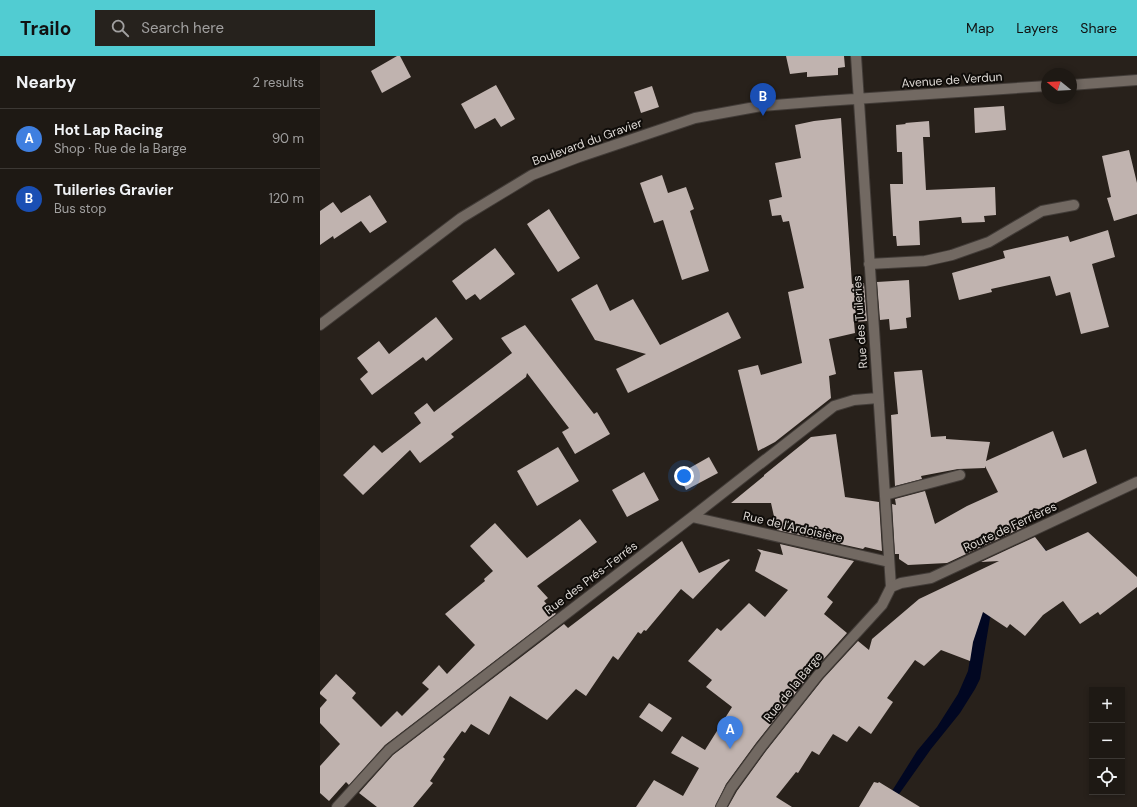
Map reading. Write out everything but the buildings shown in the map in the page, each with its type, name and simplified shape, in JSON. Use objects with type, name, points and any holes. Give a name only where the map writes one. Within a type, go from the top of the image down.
[{"type":"street","name":"Rue des Tuileries","points":[[856,56],[891,587]]},
{"type":"street","points":[[1077,85],[1137,80]]},
{"type":"street","name":"Avenue de Verdun","points":[[858,99],[1041,86]]},
{"type":"street","name":"Boulevard du Gravier","points":[[320,325],[461,218],[532,175],[579,157],[695,118],[761,106],[858,99]]},
{"type":"street","points":[[869,264],[925,261],[952,255],[989,242],[1042,211],[1074,205]]},
{"type":"street","name":"Rue des Prés-Ferrés","points":[[336,807],[388,750],[834,406],[854,400],[878,398]]},
{"type":"street","points":[[885,495],[960,475]]},
{"type":"street","name":"Route de Ferrières","points":[[891,587],[901,583],[932,578],[1137,482]]},
{"type":"street","name":"Rue de l'Ardoisière","points":[[692,517],[889,562]]},
{"type":"street","name":"Rue de la Barge","points":[[721,807],[731,788],[761,747],[818,675],[882,605],[891,587]]},
{"type":"water","points":[[1042,546],[1047,551],[1021,577],[990,618],[980,679],[975,689],[960,713],[931,749],[897,797],[882,807],[917,751],[937,727],[958,694],[968,671],[973,641],[982,610]]},
{"type":"place","name":"Tuileries Gravier","points":[[763,116]]},
{"type":"place","name":"Hot Lap Racing","points":[[730,749]]}]
